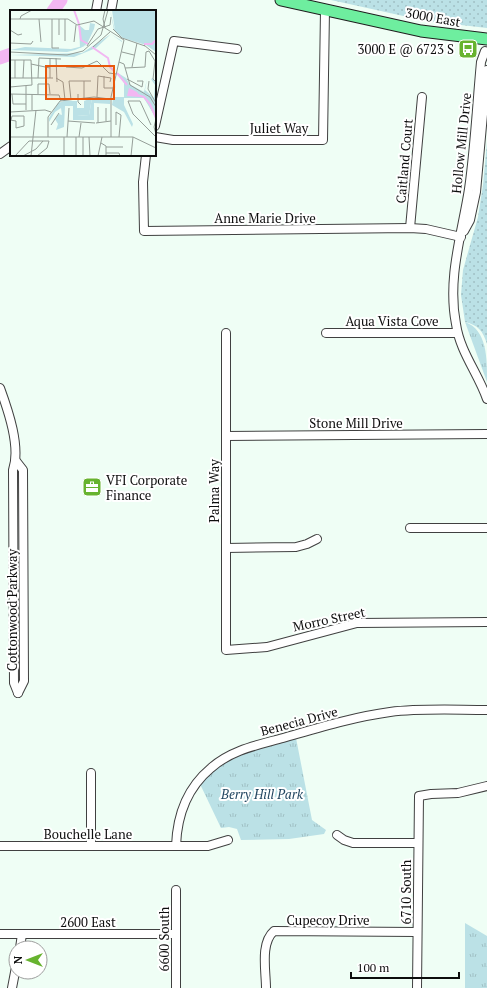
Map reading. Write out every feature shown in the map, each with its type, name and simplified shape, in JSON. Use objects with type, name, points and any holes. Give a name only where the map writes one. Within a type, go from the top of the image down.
[{"type":"main road","name":"3000 East","points":[[281,0],[440,34],[487,39]]},
{"type":"street","points":[[96,10],[98,0]]},
{"type":"street","points":[[111,10],[113,0]]},
{"type":"street","name":"Juliet Way","points":[[156,137],[173,140],[322,140],[325,10]]},
{"type":"street","name":"Hollow Mill Drive","points":[[487,39],[481,62],[471,176],[453,279],[453,310],[458,333],[465,354],[487,399]]},
{"type":"street","points":[[156,122],[174,41],[237,50]]},
{"type":"street","name":"Hollow Mill Drive","points":[[485,51],[487,60]]},
{"type":"street","name":"Hollow Mill Drive","points":[[461,238],[470,220],[476,192],[487,70]]},
{"type":"street","name":"Caitland Court","points":[[410,228],[422,97]]},
{"type":"street","points":[[0,154],[10,147]]},
{"type":"street","name":"Anne Marie Drive","points":[[146,156],[143,182],[144,231],[410,228],[426,229],[461,238]]},
{"type":"street","name":"Palma Way","points":[[226,333],[226,650]]},
{"type":"street","name":"Aqua Vista Cove","points":[[326,333],[458,333]]},
{"type":"street","name":"Cottonwood Parkway","points":[[0,388],[9,416],[16,461],[13,477],[14,683],[18,693],[24,681],[25,598],[23,470],[16,461]]},
{"type":"street","name":"Stone Mill Drive","points":[[226,436],[487,434]]},
{"type":"street","points":[[410,528],[487,528]]},
{"type":"street","points":[[226,548],[296,546],[307,544],[317,539]]},
{"type":"street","name":"Morro Street","points":[[226,650],[266,646],[357,623],[487,622]]},
{"type":"street","name":"Benecia Drive","points":[[176,846],[178,823],[182,808],[189,793],[198,780],[210,768],[235,752],[340,722],[373,715],[406,711],[487,710]]},
{"type":"street","points":[[91,773],[91,846]]},
{"type":"street","name":"6710 South","points":[[417,988],[419,796],[458,793],[487,786]]},
{"type":"street","points":[[337,835],[344,840],[353,843],[418,843]]},
{"type":"street","name":"Bouchelle Lane","points":[[0,846],[208,846],[228,840]]},
{"type":"street","name":"6600 South","points":[[176,890],[176,988]]},
{"type":"street","name":"Cupecoy Drive","points":[[266,988],[266,944],[268,937],[274,931],[418,932]]},
{"type":"street","name":"2600 East","points":[[0,934],[176,934]]},
{"type":"street","points":[[21,940],[22,934]]},
{"type":"green space","points":[[331,0],[487,0],[487,28],[426,21]]},
{"type":"green space","points":[[487,142],[487,344],[484,336],[477,327],[465,322],[461,295],[463,270],[478,217]]},
{"type":"green space","points":[[465,322],[478,331],[482,338],[486,354],[487,382]]},
{"type":"green space","name":"Berry Hill Park","points":[[296,738],[312,820],[326,830],[324,834],[289,839],[241,840],[237,829],[229,827],[221,828],[200,784],[220,766],[232,759],[257,749]]},
{"type":"green space","points":[[465,923],[487,936],[487,988],[465,988]]},
{"type":"waterway","points":[[54,10],[61,0]]},
{"type":"waterway","points":[[0,58],[10,54]]},
{"type":"place","name":"3000 E @ 6723 S","points":[[468,49]]},
{"type":"place","name":"VFI Corporate Finance","points":[[92,487]]}]
